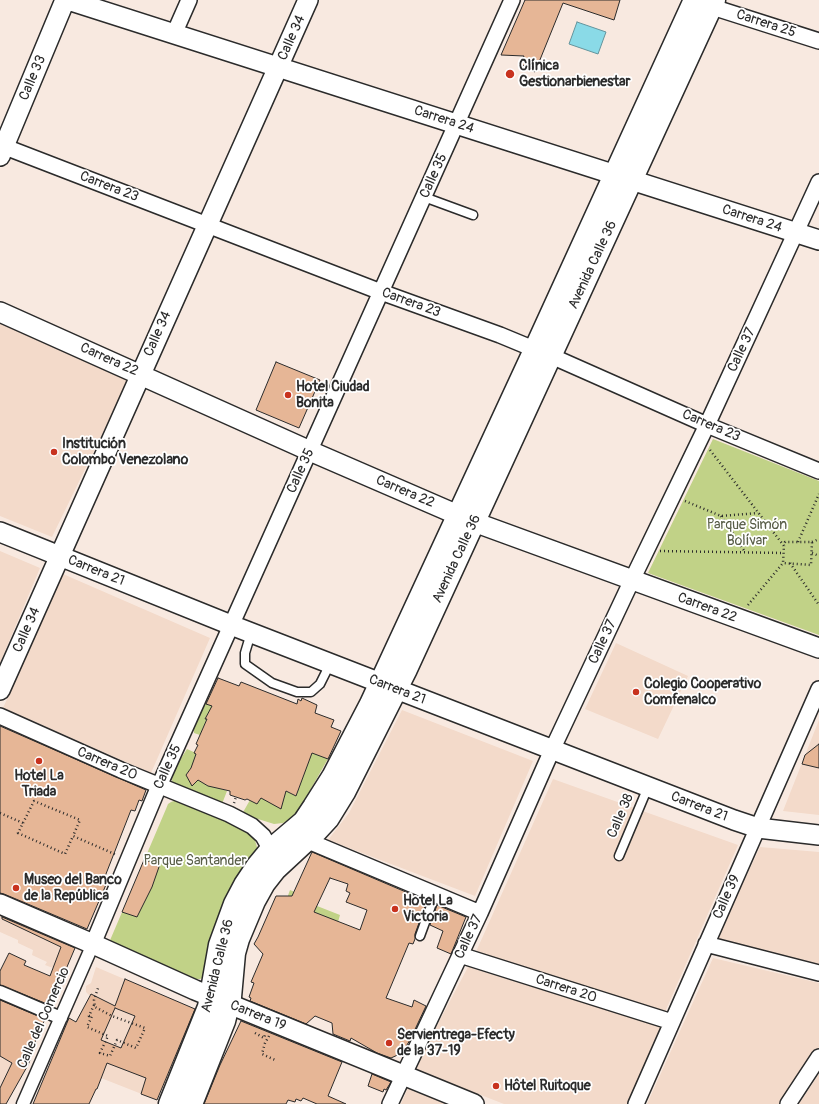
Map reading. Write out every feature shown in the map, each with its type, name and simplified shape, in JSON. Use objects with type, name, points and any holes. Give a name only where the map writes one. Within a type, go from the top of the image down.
[{"type":"main road","name":"Avenida Calle 36","points":[[170,1104],[206,1013],[220,1000],[240,933],[254,901],[264,883],[275,869],[328,818],[337,805],[389,686],[623,178],[701,2]]},
{"type":"main road","name":"Avenida Calle 36","points":[[191,1104],[222,1029],[220,1000],[220,945],[227,924],[245,885],[271,850],[304,822],[323,794],[389,686]]},
{"type":"street","name":"Carrera 24","points":[[67,0],[819,240]]},
{"type":"street","name":"Calle 33","points":[[1,149],[67,0]]},
{"type":"street","points":[[174,34],[189,0]]},
{"type":"street","name":"Calle 34","points":[[0,690],[308,0]]},
{"type":"street","name":"Calle 35","points":[[94,944],[159,786],[512,0]]},
{"type":"street","name":"Carrera 25","points":[[701,2],[819,41]]},
{"type":"street","name":"Carrera 23","points":[[1,149],[208,225],[381,292],[500,335],[543,353],[704,431],[819,471]]},
{"type":"street","name":"Calle 37","points":[[390,1104],[480,913],[552,750],[704,431],[819,182]]},
{"type":"street","name":"Carrera 22","points":[[0,312],[310,451],[467,518],[819,648]]},
{"type":"street","name":"Carrera 21","points":[[0,532],[327,663],[734,820],[758,828],[819,835]]},
{"type":"street","name":"Calle 39","points":[[636,1104],[819,690]]},
{"type":"street","name":"Carrera 20","points":[[0,716],[159,786],[228,814],[252,826],[264,836],[271,850]]},
{"type":"street","name":"Carrera 21","points":[[799,832],[819,842]]},
{"type":"street","points":[[306,840],[480,913]]},
{"type":"street","name":"Carrera 19","points":[[0,904],[220,1000],[474,1104]]},
{"type":"street","name":"Calle del Comercio","points":[[22,1104],[94,944]]},
{"type":"street","points":[[706,944],[819,973]]},
{"type":"street","name":"Carrera 20","points":[[460,955],[672,1022]]},
{"type":"street","points":[[0,992],[61,1018]]},
{"type":"street","points":[[788,1104],[819,1057]]},
{"type":"lane","points":[[424,197],[472,215]]},
{"type":"lane","points":[[251,633],[245,653],[246,664],[272,684],[296,692],[311,692],[320,684],[326,672],[327,663]]},
{"type":"lane","name":"Calle 38","points":[[619,856],[648,787]]},
{"type":"lane","points":[[420,936],[435,895]]},
{"type":"path","points":[[704,431],[759,513],[784,546]]},
{"type":"path","points":[[798,542],[819,494]]},
{"type":"path","points":[[673,496],[721,516],[759,513]]},
{"type":"path","points":[[721,516],[744,552]]},
{"type":"path","points":[[737,618],[783,563],[784,542],[812,542],[819,539]]},
{"type":"path","points":[[783,563],[811,564],[812,542]]},
{"type":"path","points":[[646,551],[784,553]]},
{"type":"path","points":[[812,552],[819,556]]},
{"type":"path","points":[[789,563],[819,605]]},
{"type":"path","points":[[34,801],[80,820],[65,854],[18,833],[23,823],[34,801]]},
{"type":"path","points":[[0,813],[23,823]]},
{"type":"path","points":[[73,836],[129,859]]},
{"type":"path","points":[[94,1005],[95,1008],[112,1016],[144,1028],[136,1048],[117,1040],[110,1056],[100,1053],[108,1036],[87,1027],[92,1016],[90,1016],[98,988]]},
{"type":"path","points":[[269,1036],[262,1054],[274,1060]]},
{"type":"shaded area","points":[[0,321],[130,377],[52,537],[0,516]]},
{"type":"shaded area","points":[[0,551],[40,568],[0,663]]},
{"type":"shaded area","points":[[63,574],[210,638],[151,773],[3,708]]},
{"type":"shaded area","name":"Colegio Cooperativo Comfenalco","points":[[616,643],[688,676],[658,739],[585,709]]},
{"type":"shaded area","points":[[402,710],[533,761],[475,896],[328,840],[349,813]]},
{"type":"shaded area","points":[[819,720],[819,815],[783,811],[815,730]]},
{"type":"shaded area","points":[[553,779],[738,845],[665,1012],[475,954]]},
{"type":"shaded area","points":[[760,847],[819,852],[819,965],[717,939]]},
{"type":"shaded area","points":[[1,913],[4,914],[2,919],[27,930],[30,924],[32,925],[30,931],[61,947],[53,968],[45,965],[47,962],[32,955],[33,950],[18,943],[18,940],[0,932]]},
{"type":"shaded area","points":[[713,958],[819,983],[819,1047],[781,1104],[647,1104]]},
{"type":"shaded area","points":[[96,967],[197,1010],[157,1100],[101,1078],[75,1036],[62,1031],[68,1018],[80,1023],[91,995],[86,992],[86,986],[91,983]]},
{"type":"shaded area","points":[[468,967],[661,1027],[628,1104],[504,1104],[414,1069]]},
{"type":"shaded area","points":[[0,1056],[12,1063],[2,1104],[0,1104]]},
{"type":"shaded area","points":[[819,1074],[819,1104],[799,1104]]},
{"type":"shaded area","points":[[410,1083],[459,1104],[401,1104]]},
{"type":"green space","name":"Parque Simón Bolívar","points":[[713,439],[819,481],[819,635],[648,573]]},
{"type":"green space","points":[[205,701],[208,705],[215,704],[205,719],[207,719],[200,735],[194,733],[194,725]]},
{"type":"green space","points":[[187,749],[209,759],[191,768],[186,775],[193,782],[192,786],[198,780],[208,786],[217,777],[222,789],[227,791],[222,804],[175,789],[172,781],[173,771]]},
{"type":"green space","points":[[313,749],[329,757],[300,808],[291,818],[283,823],[274,824],[242,814],[250,800],[257,803],[261,798],[286,791],[296,796]]},
{"type":"green space","name":"Parque Santander","points":[[177,800],[249,831],[254,837],[259,854],[205,977],[200,979],[195,979],[108,945],[168,804]]},
{"type":"green space","points":[[290,890],[313,900],[312,904],[340,915],[338,922],[286,901]]},
{"type":"water","points":[[577,22],[606,32],[598,54],[569,44]]},
{"type":"building","points":[[525,0],[620,0],[614,20],[563,3],[535,72],[521,64],[524,56],[501,55]]},
{"type":"building","name":"Hotel Ciudad Bonita","points":[[276,362],[320,380],[299,428],[256,410]]},
{"type":"building","points":[[218,678],[239,686],[241,682],[297,704],[298,699],[301,701],[302,698],[317,705],[315,713],[334,720],[331,727],[341,731],[328,759],[312,753],[296,796],[286,791],[281,809],[261,798],[257,804],[247,799],[245,800],[230,795],[230,791],[208,786],[198,780],[192,786],[186,775],[191,768],[196,754],[194,753],[198,745],[196,744],[207,719],[205,719],[212,706],[206,704]]},
{"type":"building","points":[[0,726],[146,790],[142,801],[139,800],[135,811],[131,810],[104,879],[108,880],[87,929],[0,893]]},
{"type":"building","points":[[819,744],[819,768],[802,764],[805,755]]},
{"type":"building","points":[[312,852],[427,901],[413,944],[409,943],[386,998],[412,1007],[414,1000],[426,1006],[410,1040],[402,1053],[391,1058],[377,1053],[351,1038],[350,1041],[333,1034],[332,1023],[315,1016],[306,1024],[250,1001],[251,998],[249,997],[254,983],[251,982],[263,954],[254,944],[276,896],[292,896]],"holes":[[[330,878],[348,884],[346,891],[350,893],[346,902],[367,910],[360,930],[314,912]]]},
{"type":"building","points":[[144,860],[160,864],[152,887],[137,917],[122,912]]},
{"type":"building","points":[[437,905],[466,917],[451,954],[437,948],[443,931],[430,925]]},
{"type":"building","points":[[2,917],[75,948],[52,1006],[0,985],[0,971],[9,953],[26,961],[24,965],[50,976],[61,947],[2,919]]},
{"type":"building","points":[[125,979],[195,1009],[157,1100],[141,1094],[146,1078],[107,1063],[97,1089],[89,1104],[33,1104],[69,1018],[76,1022],[91,994],[115,1006]],"holes":[[[115,1008],[135,1016],[121,1048],[101,1040]]]},
{"type":"building","points":[[0,1000],[45,1019],[28,1059],[30,1060],[28,1065],[6,1104],[0,1104],[0,1088],[12,1063],[0,1056]]},
{"type":"building","points":[[241,1021],[342,1062],[328,1096],[346,1104],[317,1104],[303,1098],[301,1101],[296,1099],[295,1102],[288,1100],[286,1104],[204,1104],[220,1065]]},
{"type":"building","points":[[372,1074],[391,1082],[386,1090],[384,1089],[383,1092],[368,1086]]},
{"type":"place","name":"Clínica Gestionarbienestar","points":[[510,74]]},
{"type":"place","name":"Hotel Ciudad Bonita","points":[[288,395]]},
{"type":"place","name":"Institución Colombo Venezolano","points":[[54,452]]},
{"type":"place","name":"Colegio Cooperativo Comfenalco","points":[[636,692]]},
{"type":"place","name":"Hotel La Triada","points":[[39,761]]},
{"type":"place","name":"Museo del Banco de la República","points":[[16,888]]},
{"type":"place","name":"Hotel La Victoria","points":[[395,909]]},
{"type":"place","name":"Servientrega-Efecty de la 37-19","points":[[389,1043]]},
{"type":"place","name":"Hôtel Ruitoque","points":[[496,1086]]}]
